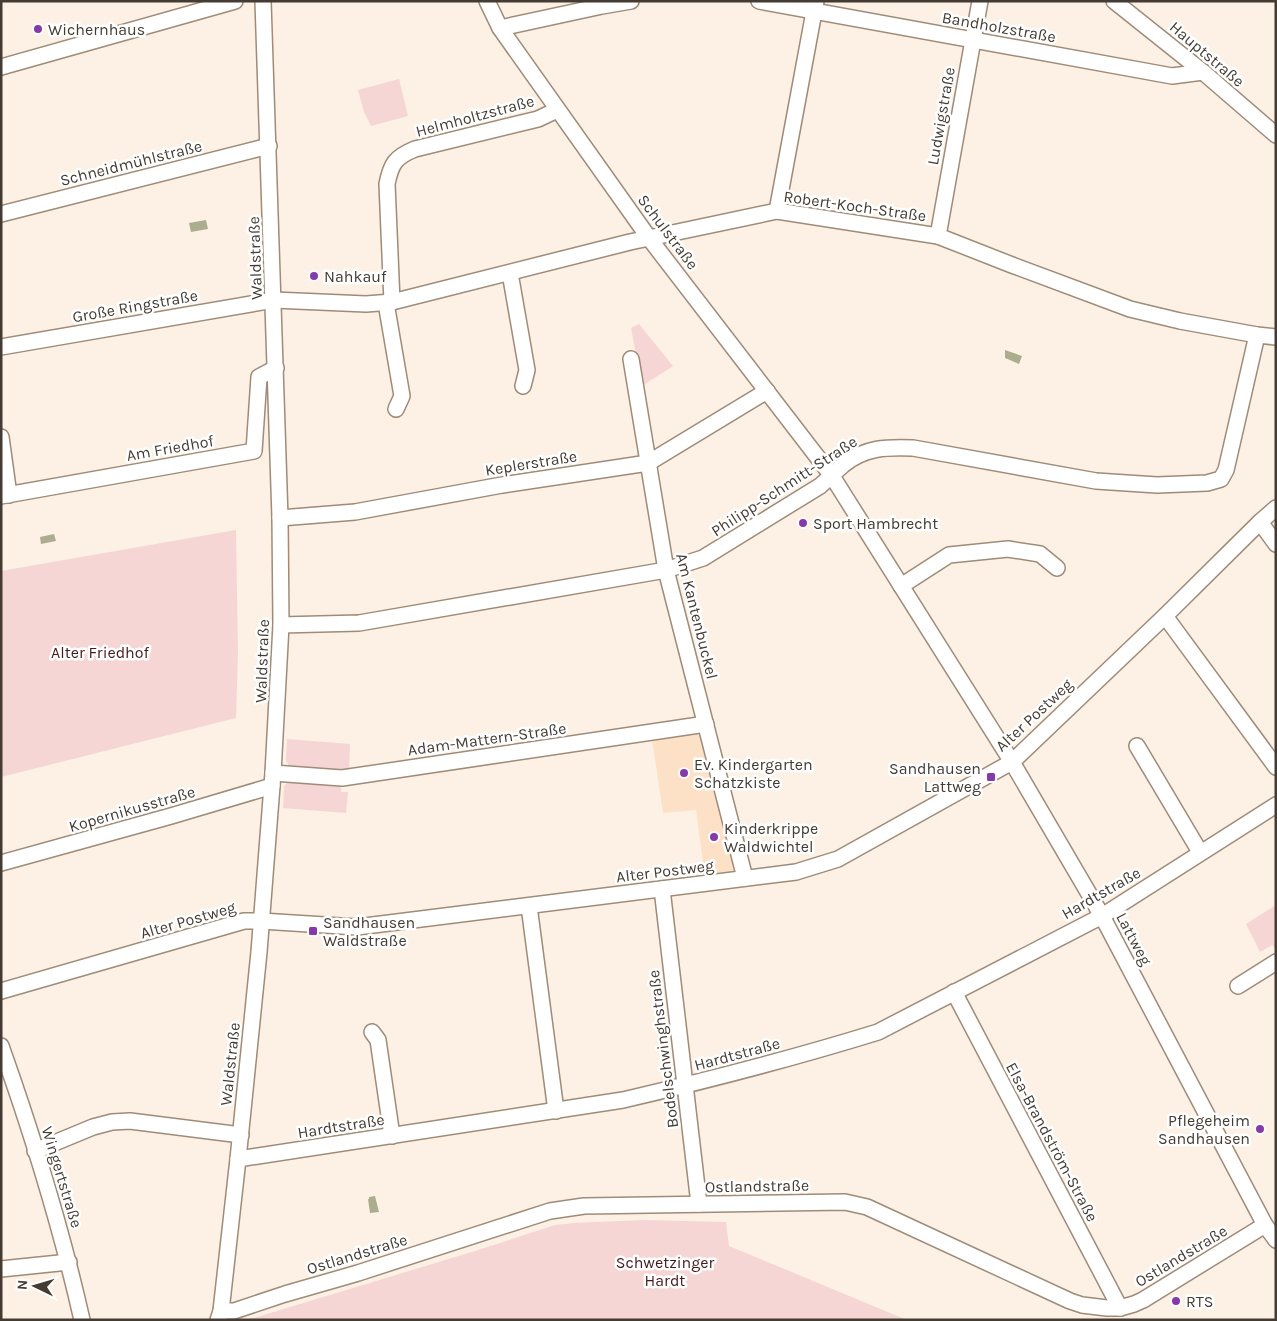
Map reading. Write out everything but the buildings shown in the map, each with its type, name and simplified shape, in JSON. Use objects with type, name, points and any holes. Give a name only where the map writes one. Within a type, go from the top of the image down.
[{"type":"street","points":[[1,67],[235,1]]},
{"type":"street","name":"Waldstraße","points":[[219,1316],[241,1135],[261,921],[273,780],[281,625],[276,368],[263,1]]},
{"type":"street","name":"Schulstraße","points":[[487,1],[500,28],[649,238],[832,476]]},
{"type":"street","points":[[500,28],[631,1]]},
{"type":"street","name":"Bandholzstraße","points":[[759,1],[815,6],[973,41],[1172,76],[1203,72]]},
{"type":"street","name":"Ludwigstraße","points":[[938,236],[980,1]]},
{"type":"street","name":"Hauptstraße","points":[[1114,1],[1129,7],[1276,135]]},
{"type":"street","points":[[777,211],[815,6]]},
{"type":"street","name":"Helmholtzstraße","points":[[396,410],[402,396],[389,302],[387,184],[390,169],[404,153],[415,149],[538,119],[557,110]]},
{"type":"street","name":"Schneidmühlstraße","points":[[1,214],[269,146]]},
{"type":"street","name":"Robert-Koch-Straße","points":[[274,300],[366,304],[389,302],[649,238],[777,211],[938,236],[1012,266],[1130,309],[1180,321],[1276,337]]},
{"type":"street","points":[[510,273],[527,370],[523,386]]},
{"type":"street","name":"Große Ringstraße","points":[[1,347],[274,300]]},
{"type":"street","name":"Philipp-Schmitt-Straße","points":[[281,625],[358,623],[666,570],[703,558],[820,486],[844,464],[861,454],[888,447],[913,448],[1096,481],[1157,484],[1207,483],[1221,479],[1226,470],[1257,335]]},
{"type":"street","name":"Am Kantenbuckel","points":[[631,359],[666,570],[745,878]]},
{"type":"street","name":"Am Friedhof","points":[[5,495],[254,451],[259,377],[276,368]]},
{"type":"street","name":"Keplerstraße","points":[[280,518],[355,512],[502,485],[648,463],[767,391]]},
{"type":"street","points":[[1,437],[5,495]]},
{"type":"street","name":"Lattweg","points":[[832,476],[1012,762],[1102,916],[1273,1234]]},
{"type":"street","name":"Alter Postweg","points":[[1,991],[244,921],[357,927],[796,872],[838,859],[1012,762],[1276,508]]},
{"type":"street","points":[[1260,522],[1276,544]]},
{"type":"street","points":[[901,586],[949,555],[1008,549],[1040,554],[1057,568]]},
{"type":"street","points":[[1165,616],[1276,767]]},
{"type":"street","name":"Adam-Mattern-Straße","points":[[273,780],[342,778],[706,724]]},
{"type":"street","points":[[1137,746],[1200,852]]},
{"type":"street","name":"Kopernikusstraße","points":[[1,864],[171,816],[273,780]]},
{"type":"street","name":"Hardtstraße","points":[[238,1159],[623,1100],[685,1086],[878,1032],[1102,916],[1276,805]]},
{"type":"street","name":"Bodelschwinghstraße","points":[[662,889],[699,1204]]},
{"type":"street","points":[[529,906],[556,1111]]},
{"type":"street","points":[[1238,986],[1276,962]]},
{"type":"street","name":"Elsa-Brandström-Straße","points":[[954,992],[1120,1308]]},
{"type":"street","points":[[372,1032],[378,1040],[392,1136]]},
{"type":"street","name":"Wingertstraße","points":[[1,1046],[36,1151],[69,1262],[82,1320]]},
{"type":"street","points":[[36,1151],[93,1127],[121,1121],[241,1135]]},
{"type":"street","name":"Ostlandstraße","points":[[219,1316],[550,1211],[584,1206],[845,1202],[867,1207],[1070,1301],[1094,1307],[1120,1308],[1143,1300],[1273,1234]]},
{"type":"street","points":[[1,1269],[69,1262]]},
{"type":"shaded area","points":[[206,220],[208,229],[191,232],[189,223]]},
{"type":"shaded area","points":[[1005,350],[1022,356],[1019,364],[1005,358]]},
{"type":"shaded area","points":[[54,534],[56,541],[41,544],[40,537]]},
{"type":"shaded area","name":"Ev. Kindergarten Schatzkiste","points":[[695,733],[700,736],[704,743],[735,866],[732,872],[705,876],[696,810],[663,813],[652,739]]},
{"type":"shaded area","points":[[375,1196],[379,1212],[370,1213],[368,1199]]},
{"type":"green space","points":[[399,79],[408,116],[371,126],[364,112],[358,90]]},
{"type":"green space","points":[[639,324],[673,366],[642,386],[631,328]]},
{"type":"green space","name":"Alter Friedhof","points":[[236,530],[238,652],[236,718],[1,777],[1,571]]},
{"type":"green space","points":[[287,739],[350,744],[349,770],[337,771],[289,767],[286,760]]},
{"type":"green space","points":[[289,781],[341,785],[341,792],[348,792],[346,813],[283,808],[284,786]]},
{"type":"green space","points":[[1276,905],[1276,950],[1272,945],[1260,952],[1246,924]]},
{"type":"green space","name":"Schwetzinger Hardt","points":[[645,1220],[726,1222],[729,1246],[907,1320],[247,1320],[555,1225]]},
{"type":"place","name":"Wichernhaus","points":[[38,29]]},
{"type":"place","name":"Nahkauf","points":[[314,276]]},
{"type":"place","name":"Sport Hambrecht","points":[[803,523]]},
{"type":"place","name":"Ev. Kindergarten Schatzkiste","points":[[684,773]]},
{"type":"place","name":"Sandhausen Lattweg","points":[[991,777]]},
{"type":"place","name":"Kinderkrippe Waldwichtel","points":[[714,837]]},
{"type":"place","name":"Sandhausen Waldstraße","points":[[313,931]]},
{"type":"place","name":"Pflegeheim Sandhausen","points":[[1260,1129]]},
{"type":"place","name":"RTS","points":[[1176,1301]]}]
